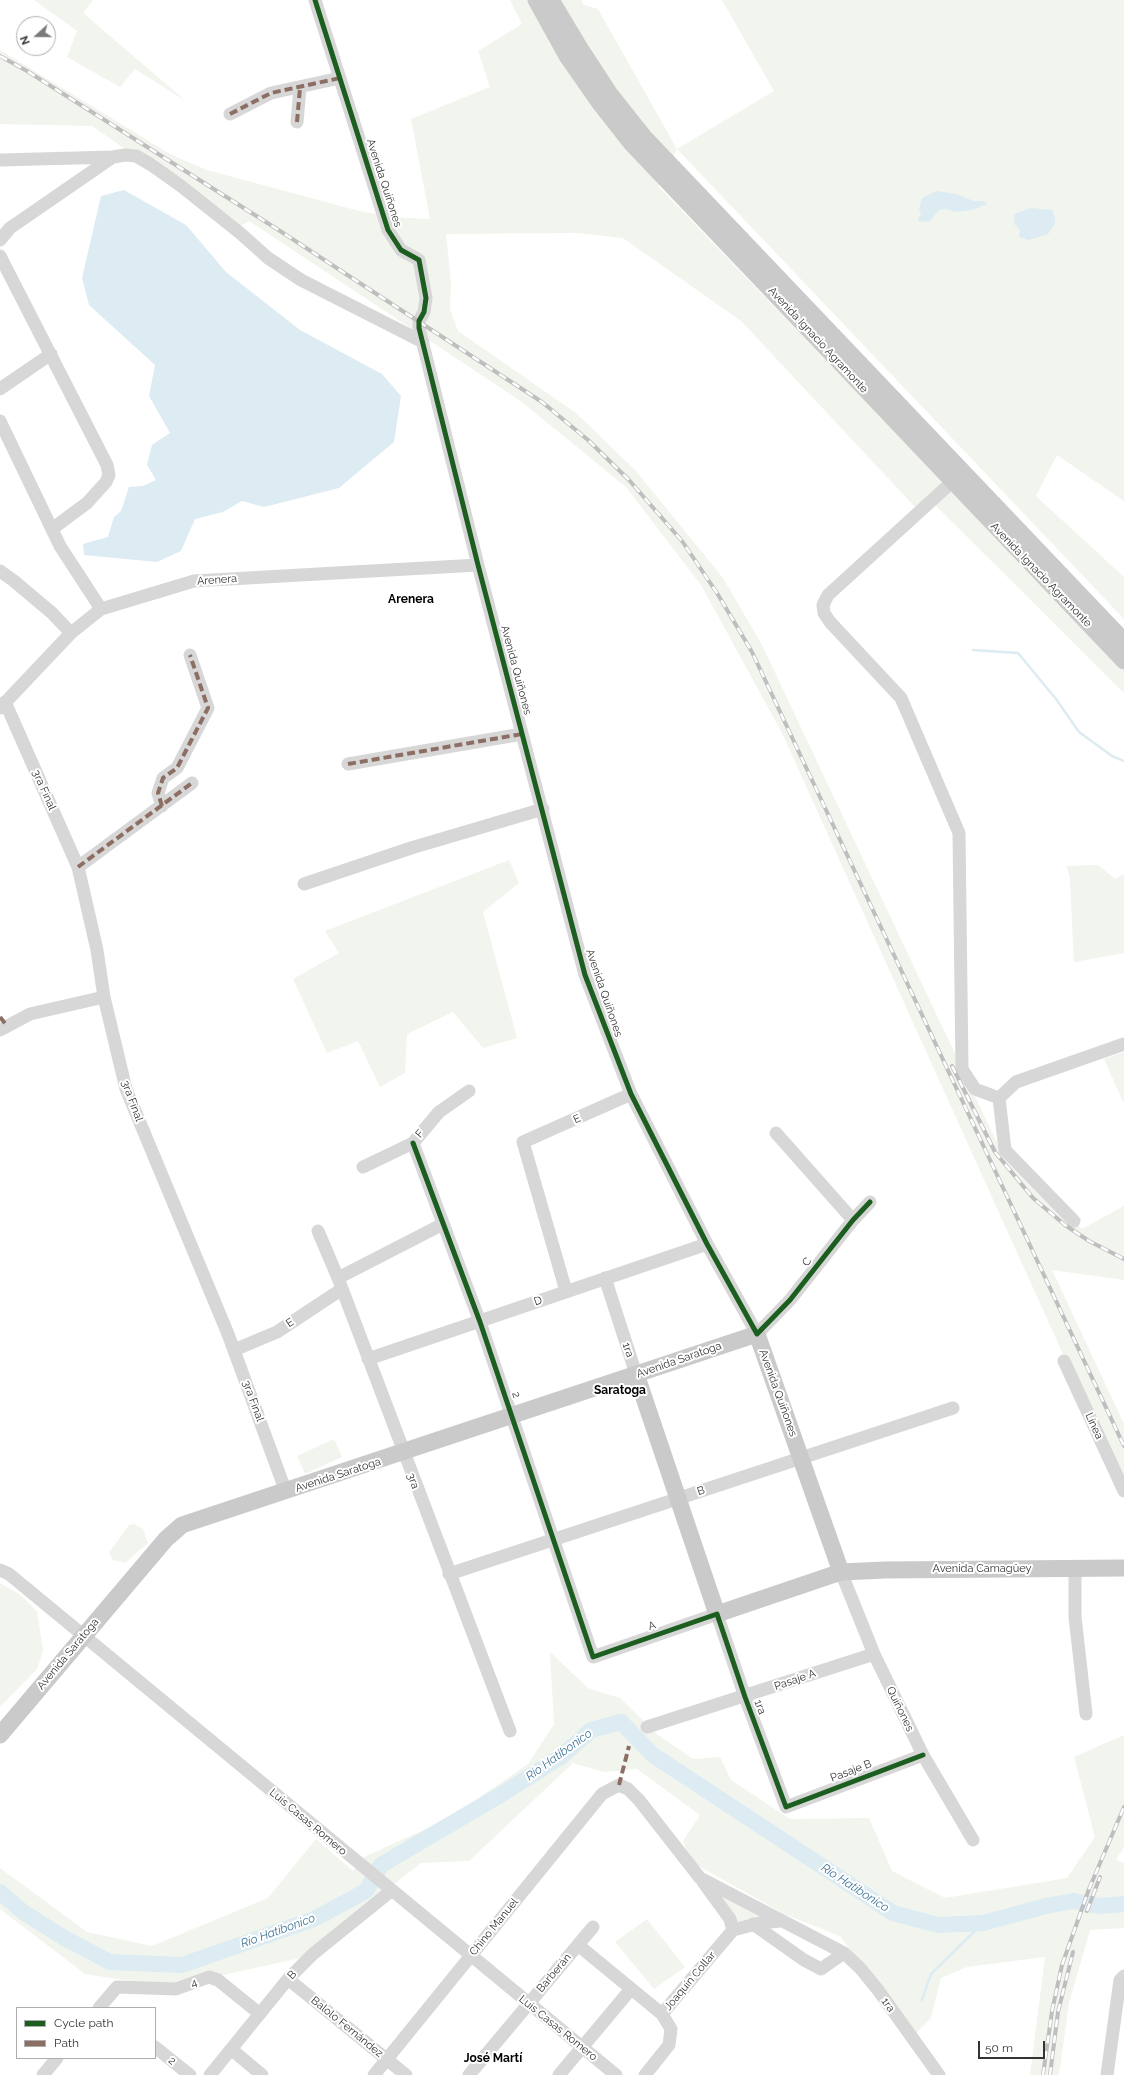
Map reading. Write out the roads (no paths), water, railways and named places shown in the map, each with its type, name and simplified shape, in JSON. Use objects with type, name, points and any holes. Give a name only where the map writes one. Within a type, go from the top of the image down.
[{"type":"main road","name":"Avenida Ignacio Agramonte","points":[[536,0],[567,56],[599,102],[632,144],[1124,661]]},
{"type":"main road","name":"Avenida Ignacio Agramonte","points":[[551,0],[580,50],[644,137],[1124,640]]},
{"type":"main road","name":"Avenida Saratoga","points":[[0,1735],[166,1539],[182,1525],[286,1492],[757,1334]]},
{"type":"main road","name":"Avenida Quiñones","points":[[757,1334],[802,1458],[840,1572]]},
{"type":"main road","name":"1ra","points":[[636,1374],[717,1614]]},
{"type":"main road","name":"Avenida Camagüey","points":[[840,1572],[885,1570],[1124,1568]]},
{"type":"main road","name":"A","points":[[717,1614],[840,1572]]},
{"type":"street","name":"Avenida Quiñones","points":[[315,0],[388,230],[401,250],[419,260],[426,298],[424,312],[419,321],[423,342],[478,565],[543,809],[561,886],[585,975],[631,1094],[707,1244],[757,1334]]},
{"type":"street","points":[[230,114],[271,93],[300,88],[340,78]]},
{"type":"street","points":[[297,122],[300,88]]},
{"type":"street","points":[[0,160],[113,157],[125,155],[136,156],[150,164],[240,233],[268,258],[301,280],[423,342]]},
{"type":"street","points":[[0,240],[10,228],[113,157]]},
{"type":"street","points":[[0,256],[107,465],[109,475],[106,482],[87,503],[52,529]]},
{"type":"street","points":[[0,389],[51,354]]},
{"type":"street","points":[[0,421],[60,546],[101,609]]},
{"type":"street","points":[[952,482],[828,595],[823,605],[824,613],[830,622],[901,698],[959,833],[962,1069],[975,1089],[999,1098]]},
{"type":"street","name":"Arenera","points":[[3,705],[72,633],[101,609],[194,581],[478,565]]},
{"type":"street","points":[[0,571],[52,613],[72,633]]},
{"type":"street","points":[[162,806],[158,793],[163,778],[177,768],[208,708],[190,655]]},
{"type":"street","name":"3ra Final","points":[[3,705],[78,867],[97,950],[104,997],[126,1089],[234,1350],[286,1492]]},
{"type":"street","points":[[348,764],[522,734]]},
{"type":"street","points":[[78,867],[192,784]]},
{"type":"street","points":[[304,884],[411,848],[543,809]]},
{"type":"street","points":[[2,1024],[30,1014],[104,997]]},
{"type":"street","points":[[999,1098],[1016,1082],[1124,1044]]},
{"type":"street","name":"F","points":[[363,1167],[413,1143],[439,1112],[469,1092]]},
{"type":"street","name":"E","points":[[566,1291],[523,1142],[631,1094]]},
{"type":"street","points":[[999,1098],[1005,1150],[1074,1221]]},
{"type":"street","points":[[776,1133],[853,1220]]},
{"type":"street","name":"2","points":[[413,1143],[480,1322],[593,1657]]},
{"type":"street","name":"C","points":[[757,1334],[790,1300],[853,1220],[870,1202]]},
{"type":"street","name":"E","points":[[234,1350],[277,1332],[340,1283],[443,1224]]},
{"type":"street","name":"3ra","points":[[318,1230],[340,1283],[403,1453],[510,1731]]},
{"type":"street","name":"D","points":[[368,1359],[707,1244]]},
{"type":"street","name":"1ra","points":[[605,1278],[636,1374]]},
{"type":"street","name":"Línea","points":[[1064,1360],[1124,1491]]},
{"type":"street","name":"B","points":[[449,1574],[953,1408]]},
{"type":"street","points":[[1075,1569],[1075,1618],[1086,1714]]},
{"type":"street","name":"Luis Casas Romero","points":[[0,1570],[9,1574],[386,1887],[616,2075]]},
{"type":"street","name":"Quiñones","points":[[840,1572],[874,1654],[923,1755],[973,1840]]},
{"type":"street","name":"1ra","points":[[717,1614],[745,1697],[786,1807]]},
{"type":"street","name":"A","points":[[593,1657],[717,1614]]},
{"type":"street","name":"Pasaje A","points":[[647,1727],[745,1697],[874,1654]]},
{"type":"street","name":"Pasaje B","points":[[786,1807],[923,1755]]},
{"type":"street","name":"1ra","points":[[619,1785],[628,1789],[639,1800],[730,1919],[733,1930]]},
{"type":"street","name":"Chino Manuel","points":[[374,2075],[602,1794],[619,1785]]},
{"type":"street","name":"1ra","points":[[700,1878],[844,1953],[860,1968],[878,1990],[939,2075]]},
{"type":"street","name":"B","points":[[210,2075],[288,1979],[386,1887]]},
{"type":"street","points":[[733,1930],[753,1924],[780,1921]]},
{"type":"street","points":[[753,1924],[804,1960],[821,1969],[844,1953]]},
{"type":"street","name":"Barberán","points":[[469,2075],[593,1927]]},
{"type":"street","name":"Joaquín Collar","points":[[645,2075],[669,2045],[671,2029],[662,2014],[733,1930]]},
{"type":"street","points":[[578,1945],[662,2014]]},
{"type":"street","points":[[1107,2075],[1120,1980],[1124,1976]]},
{"type":"street","name":"4","points":[[103,2007],[117,1987],[176,1989],[209,1977],[213,1978],[260,2014]]},
{"type":"street","name":"Balolo Fernández","points":[[288,1979],[406,2075]]},
{"type":"street","points":[[559,2075],[631,1989]]},
{"type":"street","name":"2","points":[[156,2048],[190,2075]]},
{"type":"street","points":[[232,2049],[262,2075]]},
{"type":"street","points":[[43,2075],[56,2059]]},
{"type":"waterway","points":[[973,650],[1018,653],[1056,699],[1079,732],[1112,756],[1124,761]]},
{"type":"waterway","name":"Río Hatibonico","points":[[0,1892],[23,1912],[66,1939],[110,1962],[182,1965],[314,1919],[366,1891],[381,1865],[502,1794],[562,1756],[591,1730],[621,1722],[653,1755],[893,1913],[938,1925],[983,1923],[1046,1906],[1073,1901],[1099,1906],[1124,1904]]},
{"type":"waterway","points":[[922,2000],[931,1974],[983,1923]]},
{"type":"railway","points":[[0,56],[27,71],[277,229],[542,402],[588,440],[629,480],[682,541],[717,593],[752,652],[1124,1446]]},
{"type":"railway","points":[[952,1066],[995,1152],[1033,1198],[1065,1225],[1089,1241],[1124,1259]]},
{"type":"railway","points":[[1043,2075],[1052,2011],[1062,1965],[1089,1889],[1124,1807]]},
{"type":"railway","points":[[1087,1911],[1100,1877]]},
{"type":"railway","points":[[1050,2075],[1058,2012],[1073,1952]]},
{"type":"district","name":"Arenera","points":[[411,599]]},
{"type":"district","name":"Saratoga","points":[[620,1390]]},
{"type":"district","name":"José Martí","points":[[493,2058]]}]
